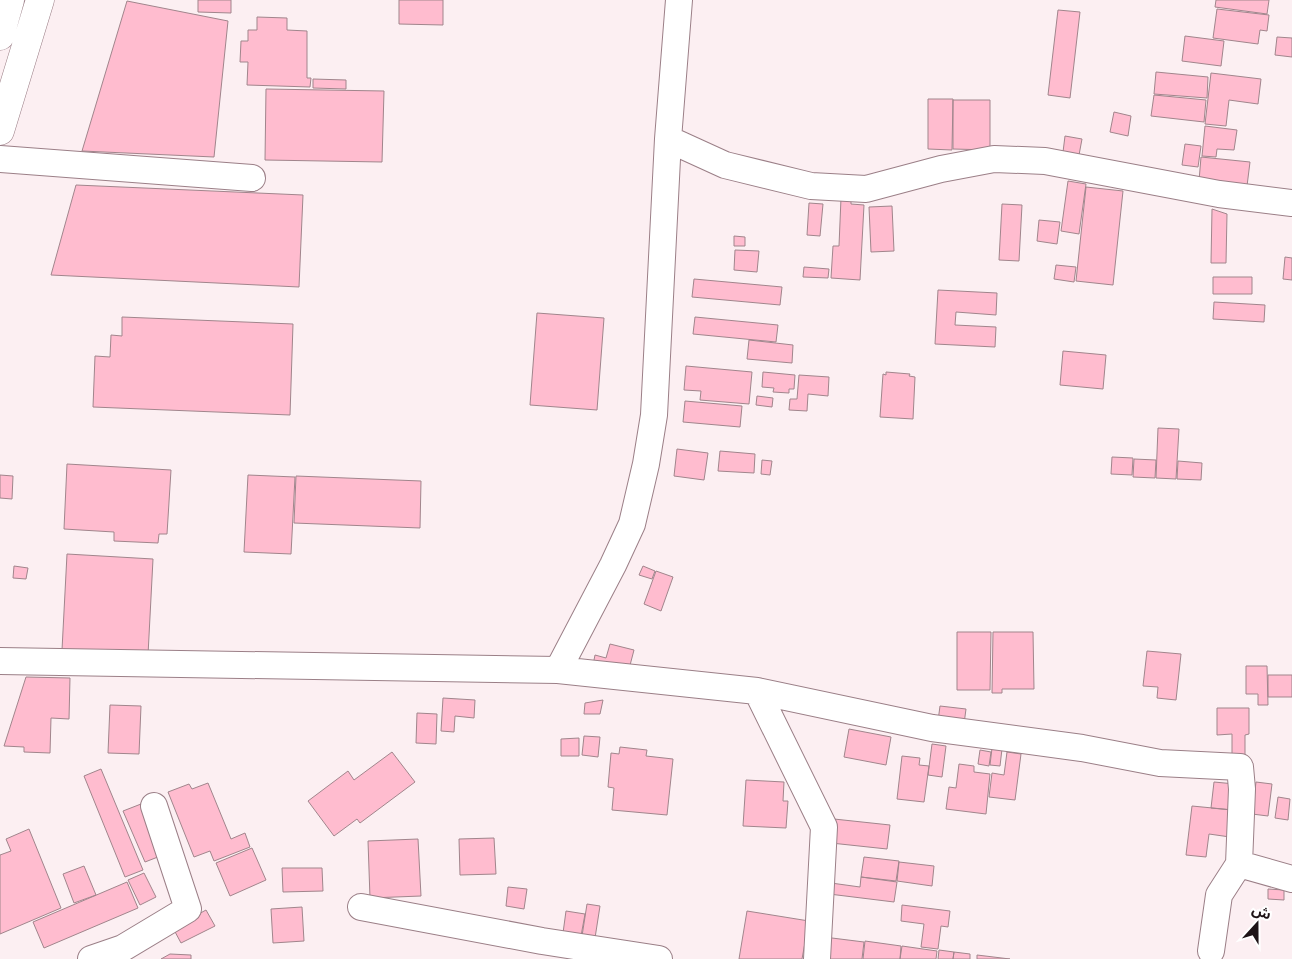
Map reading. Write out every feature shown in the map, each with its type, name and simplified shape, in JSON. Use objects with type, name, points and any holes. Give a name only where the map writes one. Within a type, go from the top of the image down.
[{"type":"main road","points":[[0,36],[10,0]]},
{"type":"main road","points":[[0,131],[40,0]]},
{"type":"street","points":[[558,670],[613,565],[632,524],[646,464],[654,415],[668,139],[679,0]]},
{"type":"street","points":[[668,139],[725,165],[811,186],[866,189],[941,169],[994,158],[1046,161],[1219,194],[1292,203]]},
{"type":"street","points":[[0,159],[252,178]]},
{"type":"street","points":[[0,661],[558,670],[757,692],[932,728],[1082,748],[1160,763],[1240,767],[1242,788],[1239,864],[1219,895],[1211,951]]},
{"type":"street","points":[[757,692],[824,826],[816,959]]},
{"type":"street","points":[[91,959],[123,948],[188,909],[154,806]]},
{"type":"street","points":[[1239,864],[1292,879]]},
{"type":"street","points":[[361,907],[659,959]]},
{"type":"building","points":[[198,0],[231,0],[231,13],[198,12]]},
{"type":"building","points":[[399,0],[443,0],[443,25],[399,24]]},
{"type":"building","points":[[1216,0],[1269,0],[1267,14],[1215,7]]},
{"type":"building","points":[[127,1],[228,21],[214,157],[82,151]]},
{"type":"building","points":[[1217,9],[1269,15],[1267,31],[1260,30],[1258,44],[1213,38]]},
{"type":"building","points":[[1058,10],[1080,12],[1070,98],[1048,95]]},
{"type":"building","points":[[257,17],[287,18],[287,30],[307,31],[307,78],[311,78],[310,87],[247,85],[248,62],[240,62],[241,41],[248,41],[248,30],[257,30]]},
{"type":"building","points":[[1185,36],[1224,41],[1221,66],[1182,61]]},
{"type":"building","points":[[1277,37],[1292,38],[1292,57],[1275,55]]},
{"type":"building","points":[[1156,72],[1208,77],[1207,98],[1154,94]]},
{"type":"building","points":[[1211,73],[1261,79],[1258,104],[1229,100],[1226,126],[1205,124]]},
{"type":"building","points":[[313,79],[346,80],[346,89],[313,88]]},
{"type":"building","points":[[266,89],[384,91],[382,162],[265,160]]},
{"type":"building","points":[[1154,95],[1206,100],[1204,122],[1151,116]]},
{"type":"building","points":[[928,99],[953,99],[952,150],[928,149]]},
{"type":"building","points":[[953,100],[990,100],[990,150],[953,149]]},
{"type":"building","points":[[1114,112],[1131,116],[1128,136],[1110,132]]},
{"type":"building","points":[[1205,126],[1237,130],[1234,150],[1217,149],[1216,157],[1202,156]]},
{"type":"building","points":[[1065,136],[1082,139],[1079,155],[1063,152]]},
{"type":"building","points":[[1185,144],[1201,146],[1198,167],[1182,165]]},
{"type":"building","points":[[1201,157],[1250,162],[1247,186],[1199,181]]},
{"type":"building","points":[[1068,181],[1086,184],[1079,234],[1061,231]]},
{"type":"building","points":[[76,185],[303,195],[299,287],[51,275]]},
{"type":"building","points":[[1086,187],[1123,191],[1113,285],[1076,281]]},
{"type":"building","points":[[841,198],[851,198],[851,204],[864,205],[860,280],[831,278],[833,246],[839,246]]},
{"type":"building","points":[[809,203],[823,204],[820,236],[807,235]]},
{"type":"building","points":[[1002,204],[1022,205],[1019,261],[999,260]]},
{"type":"building","points":[[892,206],[894,251],[871,252],[869,207]]},
{"type":"building","points":[[1212,209],[1227,214],[1226,263],[1211,263]]},
{"type":"building","points":[[1039,220],[1060,222],[1057,244],[1037,241]]},
{"type":"building","points":[[734,236],[745,237],[745,246],[734,246]]},
{"type":"building","points":[[735,250],[759,251],[757,272],[734,270]]},
{"type":"building","points":[[1285,257],[1292,258],[1292,280],[1283,279]]},
{"type":"building","points":[[1056,265],[1076,267],[1074,282],[1054,279]]},
{"type":"building","points":[[804,267],[829,269],[828,278],[803,277]]},
{"type":"building","points":[[1213,277],[1252,277],[1252,294],[1213,294]]},
{"type":"building","points":[[694,279],[782,287],[780,305],[692,297]]},
{"type":"building","points":[[938,290],[997,293],[996,315],[956,312],[955,325],[996,327],[995,347],[935,344]]},
{"type":"building","points":[[1214,302],[1265,305],[1264,322],[1213,319]]},
{"type":"building","points":[[537,313],[604,318],[597,410],[530,405]]},
{"type":"building","points":[[122,317],[293,324],[290,415],[93,407],[95,356],[110,357],[111,335],[122,336]]},
{"type":"building","points":[[695,317],[778,325],[776,342],[693,334]]},
{"type":"building","points":[[749,340],[793,345],[792,363],[747,359]]},
{"type":"building","points":[[1063,351],[1106,355],[1103,389],[1060,385]]},
{"type":"building","points":[[686,366],[752,372],[749,404],[700,400],[701,391],[684,390]]},
{"type":"building","points":[[763,372],[795,375],[794,389],[789,389],[789,393],[773,392],[774,388],[762,387]]},
{"type":"building","points":[[886,372],[910,374],[909,376],[915,377],[913,419],[880,417],[883,374],[886,375]]},
{"type":"building","points":[[799,375],[829,377],[828,396],[808,394],[807,411],[789,410],[790,399],[797,399]]},
{"type":"building","points":[[757,396],[773,398],[772,407],[756,405]]},
{"type":"building","points":[[685,401],[742,406],[740,427],[683,422]]},
{"type":"building","points":[[1158,428],[1179,429],[1176,479],[1156,478]]},
{"type":"building","points":[[677,449],[708,453],[704,480],[674,476]]},
{"type":"building","points":[[720,451],[755,454],[754,473],[718,471]]},
{"type":"building","points":[[1112,457],[1133,458],[1132,475],[1111,474]]},
{"type":"building","points":[[1134,459],[1156,460],[1155,478],[1133,477]]},
{"type":"building","points":[[762,460],[772,461],[770,475],[761,474]]},
{"type":"building","points":[[1178,461],[1202,463],[1201,480],[1177,479]]},
{"type":"building","points":[[67,464],[171,470],[167,534],[159,534],[158,543],[114,541],[114,532],[64,529]]},
{"type":"building","points":[[0,475],[13,476],[12,499],[0,498]]},
{"type":"building","points":[[248,475],[295,477],[291,554],[244,552]]},
{"type":"building","points":[[296,476],[421,481],[420,528],[294,523]]},
{"type":"building","points":[[67,554],[153,559],[148,655],[62,650]]},
{"type":"building","points":[[14,566],[28,568],[26,579],[13,578]]},
{"type":"building","points":[[643,566],[655,571],[652,579],[639,575]]},
{"type":"building","points":[[656,571],[673,577],[661,611],[644,604]]},
{"type":"building","points":[[957,632],[991,632],[990,690],[957,690]]},
{"type":"building","points":[[993,632],[1033,632],[1034,689],[1002,689],[1002,693],[992,693]]},
{"type":"building","points":[[610,644],[634,650],[629,669],[593,665],[595,655],[606,658]]},
{"type":"building","points":[[1147,651],[1181,654],[1176,700],[1157,698],[1158,687],[1143,686]]},
{"type":"building","points":[[1246,666],[1267,666],[1268,705],[1258,705],[1258,694],[1246,694]]},
{"type":"building","points":[[1268,675],[1292,675],[1292,697],[1268,697]]},
{"type":"building","points":[[26,677],[70,678],[69,719],[51,718],[50,753],[24,752],[24,747],[4,746]]},
{"type":"building","points":[[443,698],[475,700],[474,718],[455,716],[454,732],[441,731]]},
{"type":"building","points":[[603,700],[600,714],[584,714],[585,703]]},
{"type":"building","points":[[110,705],[141,706],[139,754],[108,753]]},
{"type":"building","points":[[940,706],[966,709],[964,724],[938,721]]},
{"type":"building","points":[[1217,708],[1249,708],[1249,734],[1245,735],[1245,758],[1232,758],[1232,734],[1217,735]]},
{"type":"building","points":[[417,713],[437,714],[436,744],[416,743]]},
{"type":"building","points":[[849,729],[891,737],[886,765],[844,757]]},
{"type":"building","points":[[584,736],[600,737],[598,757],[582,755]]},
{"type":"building","points":[[579,738],[579,756],[561,756],[561,739]]},
{"type":"building","points":[[932,744],[946,746],[942,777],[928,775]]},
{"type":"building","points":[[620,747],[647,750],[646,756],[673,759],[667,815],[612,810],[614,788],[608,787],[611,753],[619,754]]},
{"type":"building","points":[[992,748],[1002,749],[1000,766],[990,765]]},
{"type":"building","points":[[980,750],[991,752],[989,766],[978,764]]},
{"type":"building","points":[[392,752],[415,782],[360,823],[357,819],[334,836],[308,801],[348,771],[354,780]]},
{"type":"building","points":[[1007,752],[1021,754],[1015,800],[989,797],[992,773],[1004,775]]},
{"type":"building","points":[[902,756],[920,758],[919,765],[929,766],[924,802],[897,799]]},
{"type":"building","points":[[959,764],[974,766],[974,772],[990,774],[986,814],[946,809],[949,787],[956,788]]},
{"type":"building","points":[[101,769],[143,870],[125,877],[84,776]]},
{"type":"building","points":[[746,780],[784,782],[783,801],[788,801],[786,828],[743,826]]},
{"type":"building","points":[[1214,782],[1235,784],[1232,810],[1211,808]]},
{"type":"building","points":[[1256,782],[1272,784],[1268,816],[1252,814]]},
{"type":"building","points":[[208,783],[231,839],[245,833],[250,847],[214,861],[210,851],[194,857],[168,792],[189,784],[192,789]]},
{"type":"building","points":[[1278,797],[1290,799],[1288,820],[1275,818]]},
{"type":"building","points":[[141,804],[163,855],[145,862],[123,811]]},
{"type":"building","points":[[1192,806],[1233,810],[1230,837],[1209,834],[1206,857],[1186,855]]},
{"type":"building","points":[[834,819],[890,825],[887,849],[831,843]]},
{"type":"building","points":[[29,829],[61,908],[0,934],[0,855],[11,851],[6,839]]},
{"type":"building","points":[[494,838],[496,874],[460,875],[459,839]]},
{"type":"building","points":[[418,839],[421,896],[370,898],[368,841]]},
{"type":"building","points":[[252,848],[266,880],[230,896],[216,863]]},
{"type":"building","points":[[864,857],[899,861],[896,881],[861,877]]},
{"type":"building","points":[[899,862],[934,866],[932,886],[897,881]]},
{"type":"building","points":[[84,866],[96,895],[74,903],[63,874]]},
{"type":"building","points":[[282,868],[322,868],[323,891],[283,892]]},
{"type":"building","points":[[144,873],[156,897],[140,905],[128,880]]},
{"type":"building","points":[[861,877],[897,882],[894,902],[829,894],[831,883],[860,887]]},
{"type":"building","points":[[127,882],[138,908],[44,948],[33,922]]},
{"type":"building","points":[[508,887],[527,889],[524,909],[506,906]]},
{"type":"building","points":[[1268,889],[1284,890],[1284,900],[1268,899]]},
{"type":"building","points":[[587,904],[600,906],[595,938],[582,936]]},
{"type":"building","points":[[902,905],[950,911],[948,927],[941,926],[938,949],[921,947],[924,924],[901,921]]},
{"type":"building","points":[[302,907],[304,941],[273,943],[271,909]]},
{"type":"building","points":[[206,910],[215,926],[181,943],[173,928]]},
{"type":"building","points":[[566,911],[585,914],[581,936],[563,933]]},
{"type":"building","points":[[747,911],[809,921],[802,959],[739,959]]},
{"type":"building","points":[[824,937],[864,942],[862,959],[821,959]]},
{"type":"building","points":[[865,941],[901,946],[900,959],[863,959]]},
{"type":"building","points":[[902,946],[937,951],[936,959],[900,959]]},
{"type":"building","points":[[939,950],[954,952],[953,959],[938,959]]},
{"type":"building","points":[[954,952],[970,954],[970,959],[953,959]]},
{"type":"building","points":[[170,954],[191,955],[191,959],[161,959]]},
{"type":"building","points":[[977,955],[1010,959],[977,959]]}]
